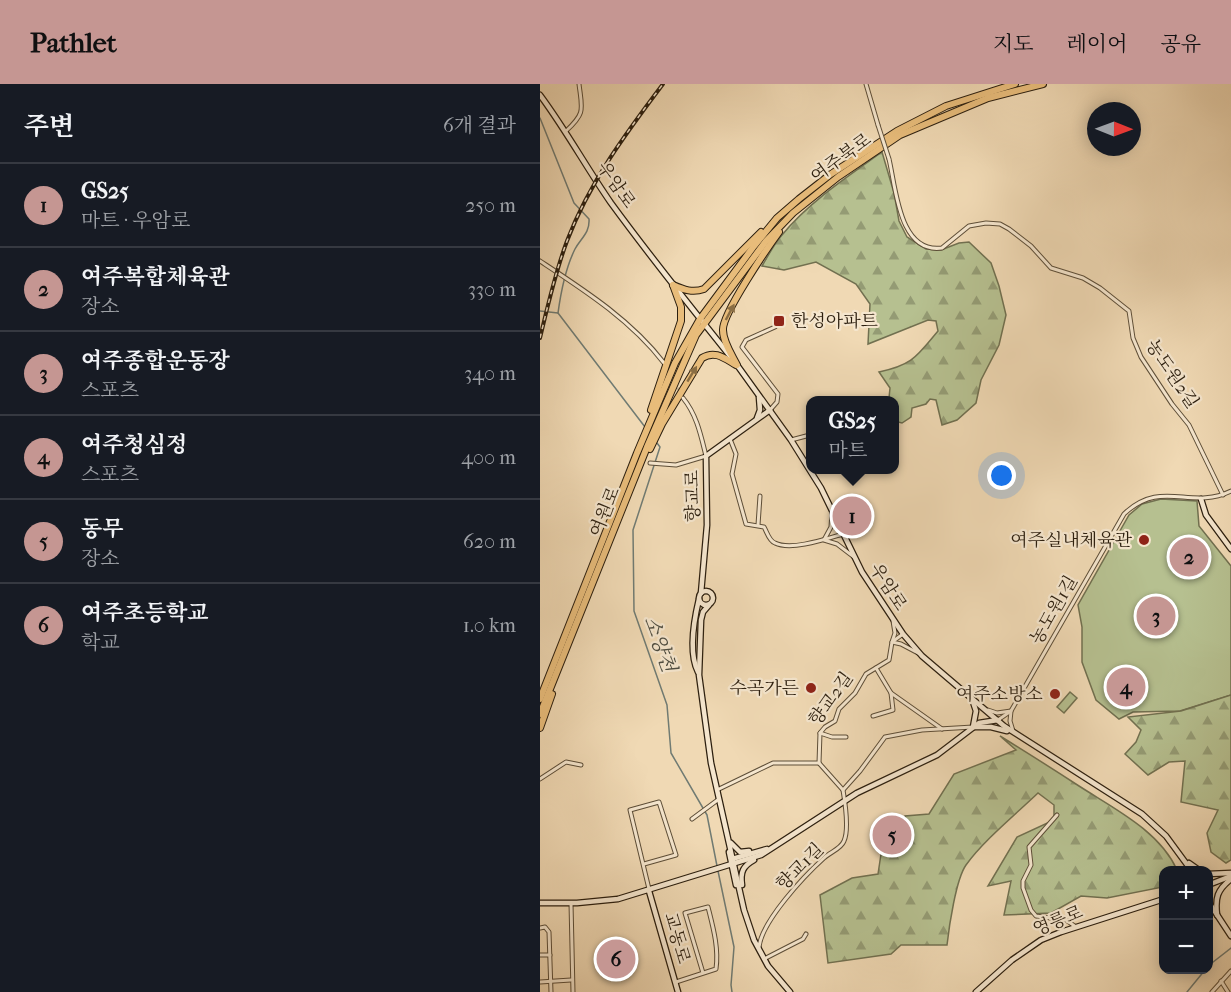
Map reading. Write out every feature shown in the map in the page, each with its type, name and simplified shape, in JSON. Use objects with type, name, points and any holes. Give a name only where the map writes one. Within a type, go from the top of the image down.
[{"type":"highway","name":"여주북로","points":[[702,322],[754,246],[777,218],[831,174],[897,131],[946,106],[1015,84]]},
{"type":"highway","name":"여주북로","points":[[702,322],[766,241],[793,213],[838,177],[900,135],[988,98],[1043,84]]},
{"type":"highway","points":[[737,365],[723,333],[725,322],[770,245],[793,213]]},
{"type":"highway","points":[[673,285],[687,291],[704,289],[777,218]]},
{"type":"highway","points":[[639,456],[681,321],[681,307],[673,285]]},
{"type":"highway","points":[[651,414],[675,363],[702,322]]},
{"type":"highway","name":"여원로","points":[[540,699],[639,456],[660,422],[702,322]]},
{"type":"highway","points":[[660,422],[705,356],[719,355],[737,365]]},
{"type":"highway","name":"여원로","points":[[540,714],[639,456]]},
{"type":"highway","points":[[540,728],[559,677],[561,661]]},
{"type":"street","points":[[566,131],[579,119],[582,112],[579,84]]},
{"type":"street","name":"농도원2길","points":[[866,84],[889,159],[902,219],[908,231],[924,245],[937,249],[942,248],[969,226],[986,223],[1000,224],[1031,246],[1051,268],[1083,278],[1129,311],[1133,338],[1141,357],[1172,404],[1189,424],[1223,495]]},
{"type":"street","name":"우암로","points":[[540,95],[566,131],[591,174],[673,285],[759,394],[806,464]]},
{"type":"street","points":[[540,261],[622,320],[651,347],[664,363]]},
{"type":"street","points":[[770,410],[777,402],[778,394],[742,347],[746,340],[775,327]]},
{"type":"street","points":[[754,421],[760,410],[759,394]]},
{"type":"street","points":[[650,463],[672,465],[706,456],[698,426],[683,398]]},
{"type":"street","name":"향교로","points":[[699,675],[694,665],[693,654],[695,618],[700,596],[707,525],[706,456],[770,410]]},
{"type":"street","points":[[791,440],[806,436]]},
{"type":"street","points":[[730,439],[736,459],[732,474],[746,524],[764,527],[770,540],[778,545],[795,545],[843,534]]},
{"type":"street","name":"우암로","points":[[812,474],[854,557],[892,618],[922,656],[1014,732],[1142,814],[1166,836],[1189,866]]},
{"type":"street","name":"농도원1길","points":[[998,720],[1011,711],[1124,513],[1141,501],[1156,496],[1202,499],[1216,498],[1231,491]]},
{"type":"street","points":[[758,525],[760,496]]},
{"type":"street","points":[[1202,499],[1206,515],[1231,549]]},
{"type":"street","points":[[824,540],[831,527],[831,508]]},
{"type":"street","points":[[824,540],[837,544],[854,557]]},
{"type":"street","points":[[702,578],[709,591],[700,596],[703,604],[709,605]]},
{"type":"street","name":"향교로","points":[[709,591],[714,598],[703,612],[701,620],[699,675],[711,763],[726,829],[729,863],[750,931],[764,959],[790,992]]},
{"type":"street","points":[[892,618],[895,633],[892,642],[901,644],[922,656]]},
{"type":"street","name":"향교2길","points":[[819,763],[820,733],[835,721],[838,709],[855,693],[866,674],[889,660],[892,642],[903,633]]},
{"type":"street","points":[[876,668],[891,693],[942,729]]},
{"type":"street","points":[[873,716],[893,710],[891,693]]},
{"type":"street","points":[[971,697],[976,711],[973,727],[991,727],[1014,732]]},
{"type":"street","points":[[986,710],[998,713],[1011,711],[1010,721],[1014,732]]},
{"type":"street","name":"향교1길","points":[[649,891],[771,848],[844,800],[883,779],[937,755],[973,727],[985,721],[998,720]]},
{"type":"street","name":"향교1길","points":[[759,948],[766,927],[778,909],[819,862],[843,844],[846,834],[843,790],[856,777],[885,737],[897,733],[973,727]]},
{"type":"street","points":[[820,733],[832,737],[846,737]]},
{"type":"street","points":[[540,778],[567,762],[580,765]]},
{"type":"street","points":[[717,790],[773,763],[819,763],[843,790]]},
{"type":"street","points":[[694,819],[719,799]]},
{"type":"street","points":[[540,903],[604,902],[649,891],[630,810],[658,802],[676,855],[644,864]]},
{"type":"street","points":[[1057,815],[1029,847],[1031,865],[1023,881],[1023,888],[1031,910],[1036,916],[1066,920],[1076,927]]},
{"type":"street","points":[[726,829],[732,844],[740,852],[760,852]]},
{"type":"street","points":[[742,899],[742,869],[760,852]]},
{"type":"street","points":[[1185,860],[1185,866]]},
{"type":"street","points":[[1185,860],[1193,866]]},
{"type":"street","points":[[1213,874],[1231,876]]},
{"type":"street","points":[[1213,883],[1231,876]]},
{"type":"street","points":[[1217,915],[1216,895],[1231,876]]},
{"type":"street","name":"교동로","points":[[649,891],[678,992]]},
{"type":"street","name":"영릉로","points":[[976,992],[1002,968],[1033,946],[1052,936],[1159,901]]},
{"type":"street","points":[[571,903],[573,992]]},
{"type":"street","points":[[676,982],[716,969],[714,932],[708,907],[685,913],[703,973]]},
{"type":"street","points":[[1213,908],[1230,934]]},
{"type":"street","points":[[1213,911],[1217,915]]},
{"type":"street","points":[[540,928],[545,927],[549,932],[551,992]]},
{"type":"street","points":[[764,959],[803,939],[806,934]]},
{"type":"street","points":[[540,955],[550,955]]},
{"type":"street","points":[[1212,992],[1231,971]]},
{"type":"street","points":[[540,982],[572,980]]},
{"type":"street","points":[[1221,981],[1228,992]]},
{"type":"green space","points":[[882,152],[894,193],[899,221],[907,237],[926,249],[941,250],[969,242],[991,263],[1006,315],[999,345],[981,380],[976,403],[957,420],[942,425],[936,400],[930,399],[926,404],[912,408],[911,417],[902,423],[899,422],[899,396],[889,396],[890,388],[879,372],[900,366],[913,358],[938,331],[936,321],[928,320],[868,344],[870,304],[856,284],[816,262],[784,270],[762,266],[771,250],[793,223],[829,191]]},
{"type":"green space","points":[[1161,499],[1197,501],[1199,526],[1231,566],[1231,695],[1180,711],[1133,712],[1119,719],[1096,700],[1082,662],[1082,627],[1078,605],[1129,515],[1142,504]]},
{"type":"green space","points":[[1070,692],[1077,698],[1064,713],[1057,707]]},
{"type":"green space","points":[[1231,695],[1231,860],[1226,863],[1211,852],[1207,833],[1218,810],[1181,802],[1185,761],[1169,762],[1148,775],[1125,754],[1136,742],[1141,730],[1128,717],[1181,711]]},
{"type":"green space","points":[[1000,736],[1120,812],[1147,832],[1169,856],[1175,866],[1159,866],[1159,888],[1107,898],[1081,896],[1051,913],[1004,915],[1011,881],[988,886],[1017,837],[1054,820],[1054,805],[1038,793],[990,837],[966,865],[956,892],[947,945],[901,945],[891,954],[828,963],[820,895],[852,878],[878,874],[883,841],[896,840],[905,834],[905,816],[929,814],[954,774],[1016,750]]},
{"type":"waterway","points":[[540,118],[574,203],[589,219],[587,232],[575,249],[569,264],[558,313]]},
{"type":"waterway","name":"소양천","points":[[540,311],[558,313],[645,427]]},
{"type":"waterway","name":"소양천","points":[[657,443],[660,447],[633,530],[634,611],[667,705],[671,753],[707,815],[717,866]]},
{"type":"waterway","name":"소양천","points":[[718,871],[734,947],[732,992]]},
{"type":"waterway","name":"소양천","points":[[1213,962],[1231,948]]},
{"type":"waterway","name":"소양천","points":[[1187,992],[1202,974]]},
{"type":"tunnel","points":[[671,376],[681,393]]},
{"type":"railway","points":[[540,338],[559,265],[586,199],[609,159],[663,84]]},
{"type":"place","name":"한성아파트","points":[[779,321]]},
{"type":"place","name":"GS25","points":[[852,516]]},
{"type":"place","name":"여주실내체육관","points":[[1144,540]]},
{"type":"place","name":"여주복합체육관","points":[[1189,557]]},
{"type":"place","name":"여주종합운동장","points":[[1156,616]]},
{"type":"place","name":"여주청심정","points":[[1126,687]]},
{"type":"place","name":"수곡가든","points":[[811,688]]},
{"type":"place","name":"여주소방소","points":[[1055,694]]},
{"type":"place","name":"동무","points":[[892,835]]},
{"type":"place","name":"여주초등학교","points":[[616,959]]}]
